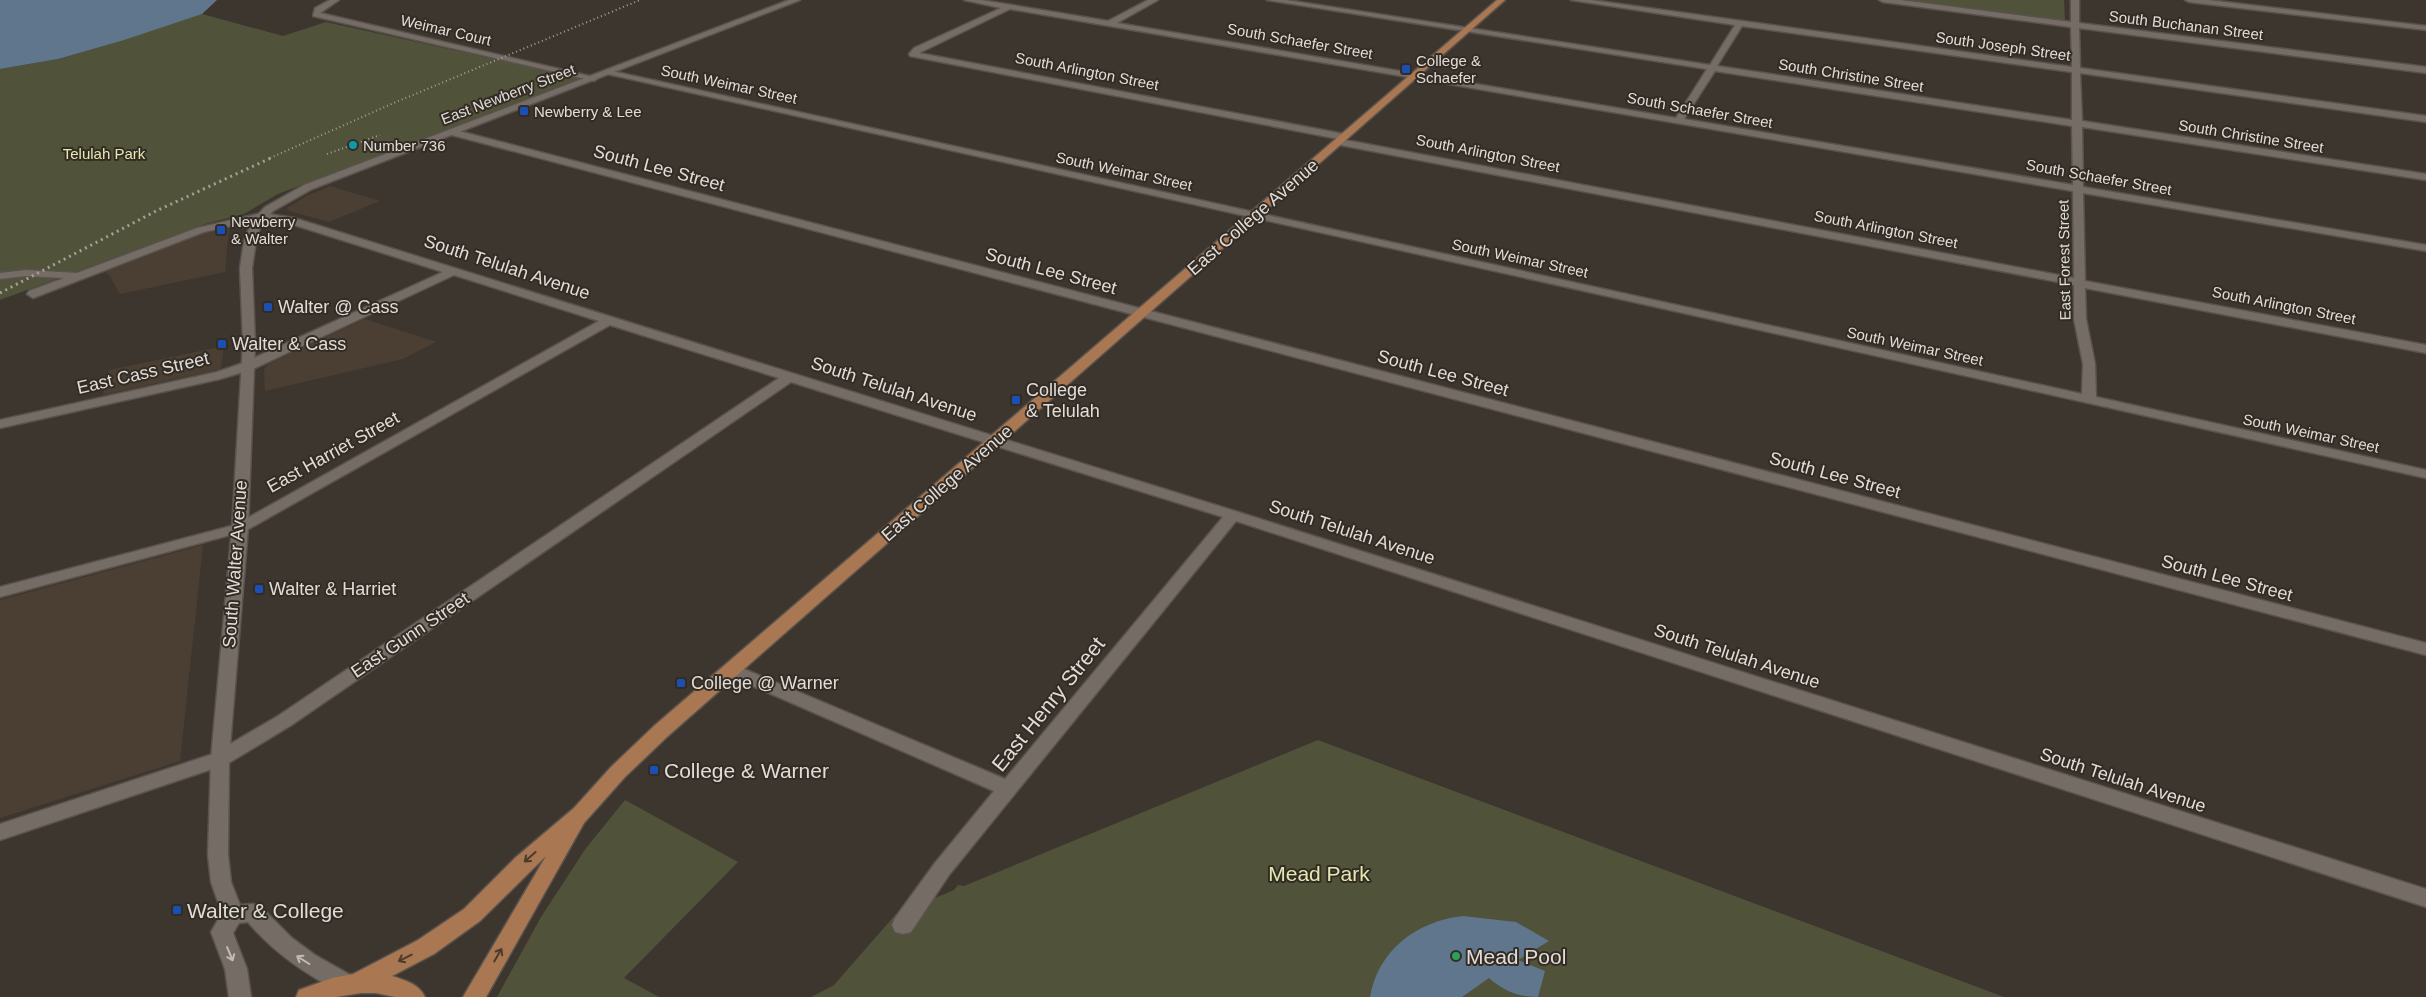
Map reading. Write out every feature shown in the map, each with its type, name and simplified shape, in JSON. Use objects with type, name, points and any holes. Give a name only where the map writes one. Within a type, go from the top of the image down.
[{"type":"main road","name":"East College Avenue","points":[[350,984],[448,933],[472,914],[522,864],[580,814],[618,772],[731,670],[1143,314],[1501,0]]},
{"type":"main road","name":"East College Avenue","points":[[474,997],[580,814]]},
{"type":"main road","points":[[307,997],[350,984],[377,984],[396,987],[414,997]]},
{"type":"street","name":"Weimar Court","points":[[335,0],[318,10],[316,14],[594,78]]},
{"type":"street","name":"East Newberry Street","points":[[33,294],[201,230],[262,216],[285,198],[308,188],[796,0]]},
{"type":"street","name":"South Schaefer Street","points":[[968,0],[2426,248]]},
{"type":"street","points":[[1109,24],[1154,0]]},
{"type":"street","name":"South Christine Street","points":[[1271,0],[2426,177]]},
{"type":"street","name":"South Joseph Street","points":[[1575,0],[2426,119]]},
{"type":"street","name":"South Buchanan Street","points":[[1883,0],[2426,70]]},
{"type":"street","name":"East Forest Street","points":[[2075,0],[2080,319],[2089,364],[2089,399]]},
{"type":"street","points":[[2189,0],[2426,28]]},
{"type":"street","name":"South Arlington Street","points":[[1009,7],[914,52],[918,55],[1342,139],[2426,349]]},
{"type":"street","points":[[1678,122],[1740,23]]},
{"type":"street","name":"South Weimar Street","points":[[607,72],[2426,474]]},
{"type":"street","name":"South Lee Street","points":[[451,132],[2426,649]]},
{"type":"street","name":"South Telulah Avenue","points":[[262,216],[306,224],[994,442],[1233,515],[2426,898]]},
{"type":"street","name":"South Walter Avenue","points":[[233,914],[221,882],[218,855],[220,759],[240,528],[249,342],[246,268],[252,232],[262,216]]},
{"type":"street","name":"East Newberry Street","points":[[0,276],[26,273],[72,275],[92,271]]},
{"type":"street","name":"East Cass Street","points":[[0,424],[220,375],[248,366],[454,271]]},
{"type":"street","name":"East Harriet Street","points":[[0,592],[240,528],[610,320]]},
{"type":"street","name":"East Gunn Street","points":[[0,832],[174,776],[220,759],[284,721],[789,377]]},
{"type":"street","name":"East Henry Street","points":[[904,925],[921,896],[1233,515]]},
{"type":"street","points":[[731,670],[1008,789]]},
{"type":"street","points":[[240,997],[238,974],[222,932],[233,914],[253,913],[268,932],[302,960],[350,984]]},
{"type":"shaded area","points":[[330,186],[380,201],[329,222],[289,211],[287,208],[305,197]]},
{"type":"shaded area","points":[[229,229],[225,272],[120,294],[109,275],[105,272],[205,233]]},
{"type":"shaded area","points":[[365,319],[436,342],[403,359],[265,391],[264,370],[268,364]]},
{"type":"shaded area","points":[[224,346],[221,369],[103,395],[109,370]]},
{"type":"shaded area","points":[[203,545],[180,761],[0,818],[0,600]]},
{"type":"green space","points":[[1900,0],[2064,0],[2065,21]]},
{"type":"green space","name":"Telulah Park","points":[[202,14],[283,36],[326,22],[581,78],[278,194],[244,214],[205,224],[0,300],[0,69],[58,59]]},
{"type":"green space","name":"Mead Park","points":[[1318,740],[2004,997],[811,997],[834,985],[896,914],[954,890],[958,885],[964,886]]},
{"type":"green space","points":[[625,800],[738,862],[624,978],[659,997],[497,997],[541,917],[586,848]]},
{"type":"water","points":[[0,0],[217,0],[202,14],[124,40],[58,59],[0,69]]},
{"type":"water","name":"Mead Pool","points":[[1463,916],[1516,922],[1549,941],[1518,960],[1545,971],[1538,997],[1524,996],[1512,992],[1489,978],[1462,997],[1370,997],[1374,980],[1381,965],[1402,941],[1415,931],[1430,924]]},
{"type":"railway","points":[[270,158],[396,102],[640,0]]},
{"type":"railway","points":[[327,154],[380,135]]},
{"type":"railway","points":[[0,293],[156,211],[273,157]]},
{"type":"place","name":"College & Schaefer","points":[[1406,69]]},
{"type":"place","name":"Newberry & Lee","points":[[524,111]]},
{"type":"place","name":"Number 736","points":[[353,145]]},
{"type":"place","name":"Newberry & Walter","points":[[221,230]]},
{"type":"place","name":"Walter @ Cass","points":[[268,307]]},
{"type":"place","name":"Walter & Cass","points":[[222,344]]},
{"type":"place","name":"College & Telulah","points":[[1016,400]]},
{"type":"place","name":"Walter & Harriet","points":[[259,589]]},
{"type":"place","name":"College @ Warner","points":[[681,683]]},
{"type":"place","name":"College & Warner","points":[[654,770]]},
{"type":"place","name":"Walter & College","points":[[177,910]]},
{"type":"place","name":"Mead Pool","points":[[1456,956]]}]
